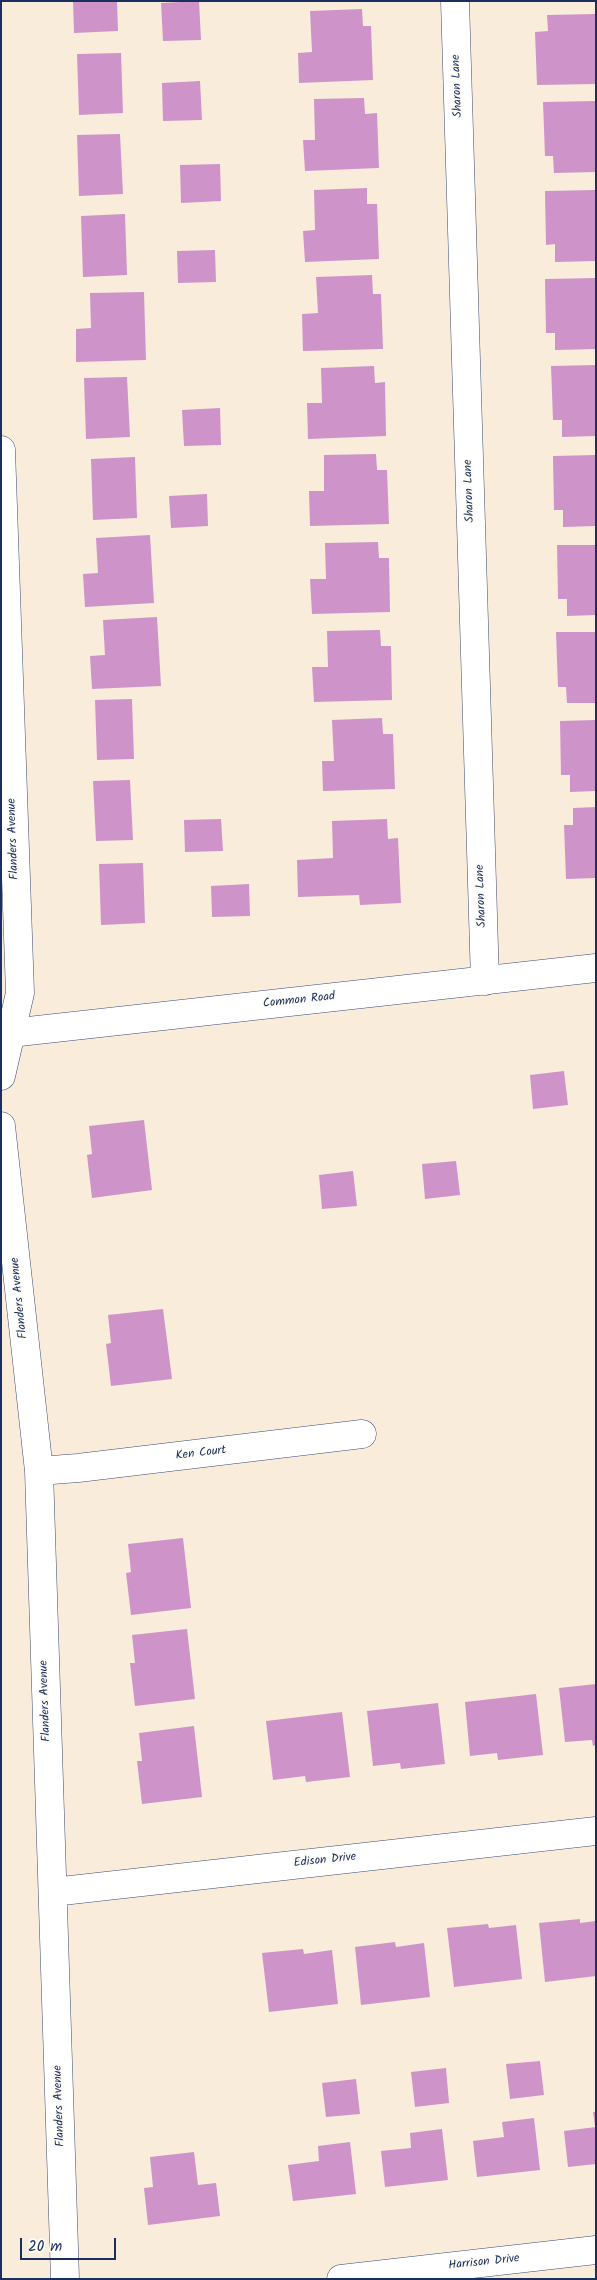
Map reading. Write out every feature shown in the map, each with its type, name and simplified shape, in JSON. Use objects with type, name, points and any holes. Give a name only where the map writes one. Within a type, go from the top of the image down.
[{"type":"street","name":"Sharon Lane","points":[[455,1],[485,980]]},
{"type":"street","name":"Flanders Avenue","points":[[1,450],[20,993],[6,1034],[1,1076]]},
{"type":"street","name":"Common Road","points":[[6,1034],[596,968]]},
{"type":"street","name":"Flanders Avenue","points":[[1,1126],[39,1471],[65,2279]]},
{"type":"street","name":"Ken Court","points":[[39,1471],[362,1434]]},
{"type":"street","name":"Edison Drive","points":[[53,1892],[596,1831]]},
{"type":"street","name":"Harrison Drive","points":[[342,2279],[596,2250]]},
{"type":"building","points":[[73,1],[117,1],[118,31],[74,33]]},
{"type":"building","points":[[199,1],[201,40],[163,41],[161,3]]},
{"type":"building","points":[[362,9],[363,26],[371,26],[373,80],[299,83],[298,53],[312,52],[310,11]]},
{"type":"building","points":[[595,14],[596,84],[537,85],[535,32],[548,31],[547,15]]},
{"type":"building","points":[[121,53],[123,113],[79,115],[77,54]]},
{"type":"building","points":[[200,81],[202,120],[163,121],[162,83]]},
{"type":"building","points":[[364,98],[365,114],[377,113],[379,168],[305,171],[303,140],[315,140],[314,99]]},
{"type":"building","points":[[596,101],[596,172],[554,173],[553,156],[545,156],[543,102]]},
{"type":"building","points":[[120,134],[123,194],[79,196],[77,135]]},
{"type":"building","points":[[220,164],[221,201],[181,203],[180,165]]},
{"type":"building","points":[[367,188],[367,204],[377,204],[379,259],[305,262],[303,231],[315,230],[314,190]]},
{"type":"building","points":[[596,190],[596,261],[555,262],[555,244],[546,245],[545,191]]},
{"type":"building","points":[[125,214],[127,275],[83,277],[81,216]]},
{"type":"building","points":[[215,250],[216,282],[178,283],[177,251]]},
{"type":"building","points":[[372,275],[373,294],[381,294],[383,349],[303,351],[302,314],[318,313],[316,277]]},
{"type":"building","points":[[596,278],[596,349],[555,350],[555,333],[546,333],[545,279]]},
{"type":"building","points":[[144,292],[146,360],[76,362],[76,329],[91,328],[90,293]]},
{"type":"building","points":[[596,365],[596,436],[562,437],[562,420],[553,420],[551,366]]},
{"type":"building","points":[[374,366],[375,383],[385,382],[386,436],[308,439],[307,403],[322,403],[321,368]]},
{"type":"building","points":[[127,377],[130,437],[86,439],[84,378]]},
{"type":"building","points":[[220,408],[221,445],[184,446],[182,410]]},
{"type":"building","points":[[376,454],[377,470],[387,470],[389,524],[310,526],[309,491],[324,491],[324,455]]},
{"type":"building","points":[[596,455],[596,526],[563,527],[563,510],[554,510],[553,456]]},
{"type":"building","points":[[135,457],[137,518],[93,520],[91,459]]},
{"type":"building","points":[[207,494],[208,526],[171,528],[169,496]]},
{"type":"building","points":[[150,535],[154,603],[85,607],[83,574],[98,573],[96,538]]},
{"type":"building","points":[[378,542],[379,558],[389,558],[390,612],[312,614],[310,579],[326,579],[325,543]]},
{"type":"building","points":[[557,545],[596,545],[596,615],[567,616],[567,599],[558,599]]},
{"type":"building","points":[[157,617],[161,686],[92,689],[90,656],[105,655],[103,620]]},
{"type":"building","points":[[380,630],[381,646],[391,646],[392,700],[314,702],[312,667],[328,667],[327,631]]},
{"type":"building","points":[[556,632],[596,632],[596,703],[567,703],[566,687],[558,687]]},
{"type":"building","points":[[132,699],[134,759],[97,760],[95,700]]},
{"type":"building","points":[[382,718],[383,734],[393,734],[395,789],[323,791],[322,761],[334,761],[332,720]]},
{"type":"building","points":[[596,720],[596,791],[570,792],[570,775],[561,775],[560,721]]},
{"type":"building","points":[[130,780],[133,840],[96,841],[93,781]]},
{"type":"building","points":[[596,807],[596,878],[566,879],[564,825],[573,825],[573,808]]},
{"type":"building","points":[[221,819],[223,851],[185,852],[184,820]]},
{"type":"building","points":[[387,819],[388,839],[398,838],[401,903],[360,905],[359,895],[298,897],[297,860],[333,858],[332,821]]},
{"type":"building","points":[[143,863],[145,923],[101,925],[99,864]]},
{"type":"building","points":[[249,884],[250,916],[212,917],[211,886]]},
{"type":"building","points":[[564,1071],[568,1105],[533,1109],[530,1075]]},
{"type":"building","points":[[144,1120],[152,1190],[92,1198],[87,1155],[92,1154],[89,1126]]},
{"type":"building","points":[[456,1161],[460,1195],[425,1199],[422,1164]]},
{"type":"building","points":[[353,1171],[357,1206],[322,1209],[319,1175]]},
{"type":"building","points":[[163,1309],[172,1379],[111,1386],[106,1344],[111,1343],[108,1315]]},
{"type":"building","points":[[183,1538],[191,1608],[131,1615],[126,1573],[131,1572],[128,1544]]},
{"type":"building","points":[[187,1629],[195,1699],[135,1706],[130,1663],[135,1663],[132,1635]]},
{"type":"building","points":[[596,1684],[596,1745],[593,1746],[592,1740],[565,1742],[559,1688]]},
{"type":"building","points":[[536,1694],[543,1755],[498,1760],[497,1753],[470,1756],[465,1702]]},
{"type":"building","points":[[438,1703],[445,1764],[401,1769],[400,1763],[373,1766],[367,1711]]},
{"type":"building","points":[[342,1712],[350,1777],[306,1782],[305,1776],[273,1780],[266,1721]]},
{"type":"building","points":[[194,1726],[202,1797],[142,1804],[137,1761],[142,1761],[139,1733]]},
{"type":"building","points":[[580,1919],[580,1923],[596,1921],[596,1976],[545,1982],[539,1923]]},
{"type":"building","points":[[488,1924],[489,1928],[516,1925],[522,1979],[454,1987],[447,1928]]},
{"type":"building","points":[[395,1942],[396,1947],[424,1943],[430,1997],[361,2005],[355,1947]]},
{"type":"building","points":[[303,1949],[304,1954],[332,1950],[338,2004],[269,2012],[262,1953]]},
{"type":"building","points":[[540,2061],[544,2095],[510,2099],[506,2064]]},
{"type":"building","points":[[446,2068],[449,2103],[415,2107],[411,2072]]},
{"type":"building","points":[[356,2079],[360,2114],[326,2117],[322,2083]]},
{"type":"building","points":[[593,2112],[596,2112],[596,2126],[595,2126]]},
{"type":"building","points":[[534,2118],[540,2170],[477,2177],[473,2141],[504,2137],[502,2122]]},
{"type":"building","points":[[596,2127],[596,2164],[568,2167],[564,2131]]},
{"type":"building","points":[[442,2129],[448,2180],[385,2187],[381,2151],[411,2148],[410,2133]]},
{"type":"building","points":[[350,2142],[356,2194],[293,2201],[288,2165],[319,2161],[318,2146]]},
{"type":"building","points":[[194,2152],[198,2185],[216,2183],[220,2216],[148,2225],[144,2188],[153,2187],[150,2157]]}]
